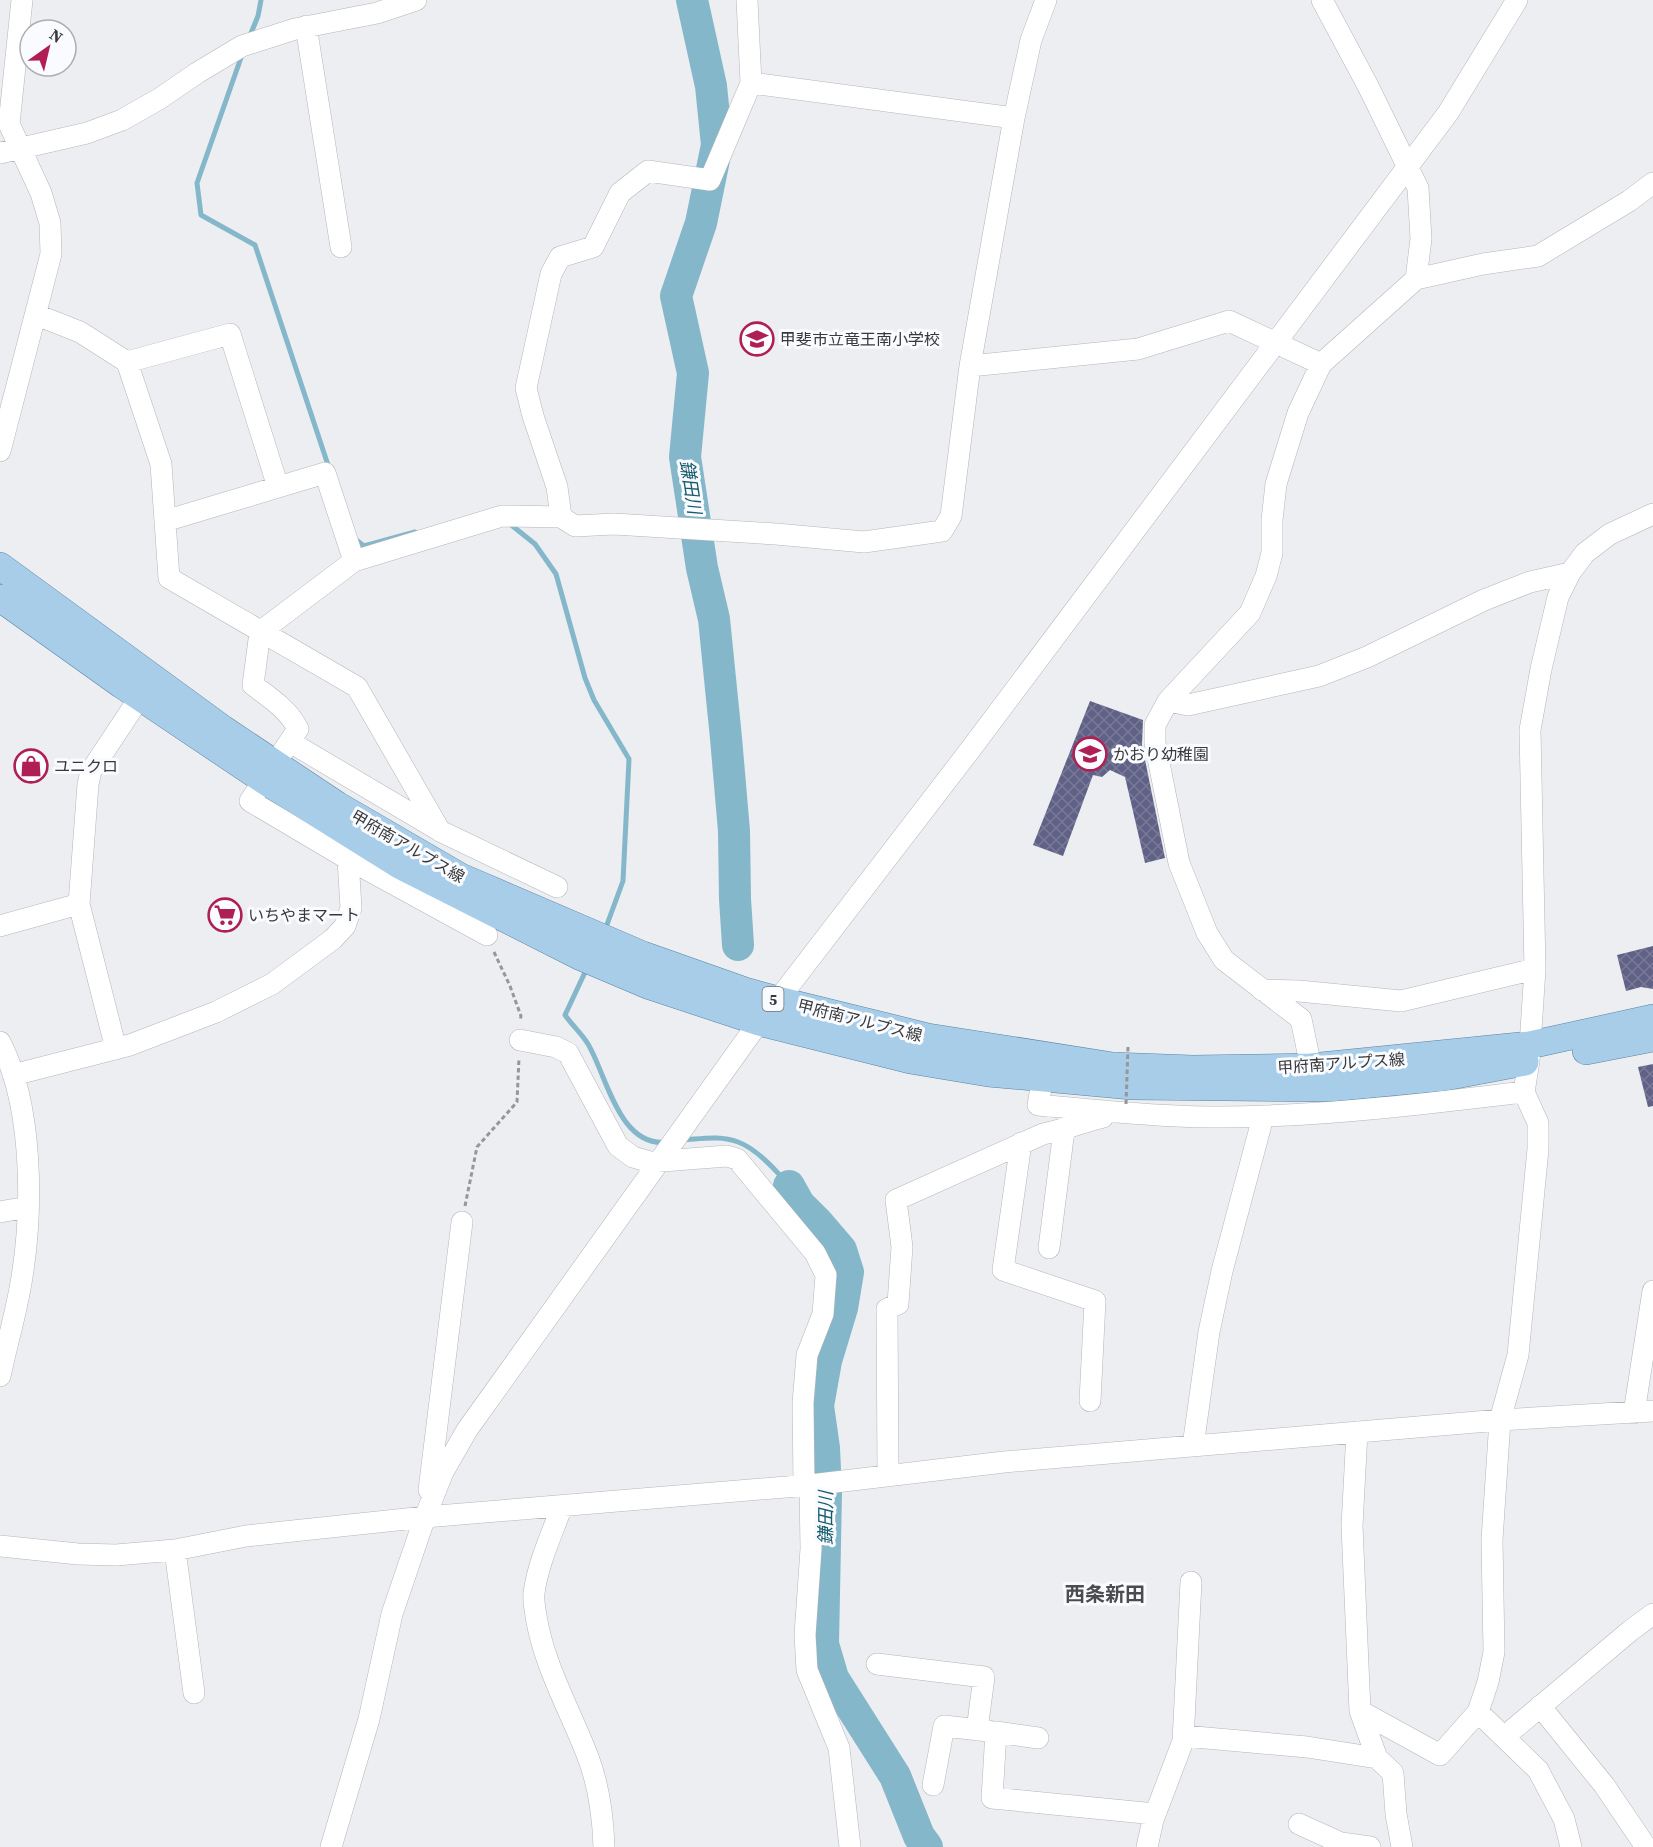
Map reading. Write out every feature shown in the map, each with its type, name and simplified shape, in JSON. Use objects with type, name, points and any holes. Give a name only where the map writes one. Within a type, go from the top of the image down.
[{"type":"main road","name":"甲府南アルプス線","points":[[0,566],[223,729],[270,773],[401,866],[579,956],[650,986],[759,1022],[910,1060],[988,1073],[1044,1068],[1113,1066],[1181,1069],[1311,1067],[1529,1053],[1653,1038]]},
{"type":"main road","name":"甲府南アルプス線","points":[[0,598],[140,697],[270,773],[347,811],[461,877],[633,951],[745,991],[1044,1068],[1132,1086],[1329,1088],[1445,1077],[1653,1018]]},
{"type":"street","points":[[1,442],[37,315],[51,254],[50,224],[41,193],[9,150],[9,124],[22,0]]},
{"type":"street","points":[[9,150],[87,133],[122,120],[242,46],[306,26],[339,10],[377,13],[416,0]]},
{"type":"street","points":[[561,517],[557,487],[526,388],[551,274],[560,257],[593,247],[620,193],[648,171],[710,180],[751,83],[747,0]]},
{"type":"street","points":[[487,935],[348,859],[250,801],[298,729],[294,720],[253,685],[260,632],[354,561],[502,516],[561,517],[575,526],[614,524],[864,542],[942,531],[951,516],[970,366],[1014,118],[1031,40],[1046,0]]},
{"type":"street","points":[[1322,0],[1418,188],[1420,239],[1416,279]]},
{"type":"street","points":[[331,1847],[369,1719],[392,1614],[443,1472],[467,1430],[759,1022],[977,740],[1448,113],[1517,0]]},
{"type":"street","points":[[306,26],[341,247]]},
{"type":"street","points":[[751,83],[1014,118]]},
{"type":"street","points":[[1311,1067],[1301,1019],[1224,960],[1207,933],[1179,863],[1155,743],[1155,725],[1168,701],[1250,613],[1266,576],[1272,553],[1272,520],[1276,484],[1298,413],[1321,363],[1416,279],[1483,264],[1538,256],[1629,201],[1653,183]]},
{"type":"street","points":[[37,315],[80,332],[128,362],[161,464],[169,578],[357,687],[440,831]]},
{"type":"street","points":[[970,366],[1138,349],[1229,321],[1321,363]]},
{"type":"street","points":[[128,362],[230,334],[278,487]]},
{"type":"street","points":[[165,521],[325,472],[354,561]]},
{"type":"street","points":[[1360,1711],[1440,1755],[1478,1712],[1494,1652],[1492,1540],[1500,1420],[1518,1355],[1538,1149],[1538,1123],[1524,1092],[1535,969],[1530,730],[1541,669],[1558,597],[1570,573],[1585,553],[1610,534],[1653,514]]},
{"type":"street","points":[[1168,701],[1188,705],[1319,676],[1366,657],[1484,600],[1530,582],[1570,573]]},
{"type":"street","points":[[116,1049],[79,904],[90,778],[99,759],[140,697]]},
{"type":"street","points":[[290,742],[440,831],[556,887]]},
{"type":"street","points":[[13,1075],[116,1049],[216,1012],[272,984],[333,939],[345,926],[351,908],[348,859]]},
{"type":"street","points":[[0,926],[79,904]]},
{"type":"street","points":[[1262,990],[1299,991],[1401,1001],[1535,969]]},
{"type":"street","points":[[520,1040],[556,1047],[568,1053],[618,1146],[633,1157],[650,1162],[662,1158],[728,1156],[737,1159],[815,1253],[826,1275],[823,1314],[807,1355],[803,1403],[811,1549],[805,1635],[807,1670],[839,1748],[850,1847]]},
{"type":"street","points":[[0,1042],[21,1104],[28,1207],[27,1241],[21,1280],[0,1374]]},
{"type":"street","points":[[1044,1068],[1038,1105],[1124,1108],[1157,1115],[1263,1116],[1367,1110],[1524,1092]]},
{"type":"street","points":[[888,1474],[887,1309],[898,1304],[902,1247],[896,1200],[1043,1134],[1064,1130],[1124,1108]]},
{"type":"street","points":[[1193,1446],[1209,1332],[1222,1271],[1263,1116]]},
{"type":"street","points":[[1049,1248],[1064,1130]]},
{"type":"street","points":[[1021,1143],[1003,1270],[1095,1301],[1090,1401]]},
{"type":"street","points":[[0,1212],[28,1207]]},
{"type":"street","points":[[425,1517],[462,1222]]},
{"type":"street","points":[[0,1546],[78,1554],[116,1555],[176,1550],[246,1536],[425,1517],[808,1485],[1004,1461],[1500,1420],[1643,1412],[1653,1291]]},
{"type":"street","points":[[1357,1432],[1352,1526],[1360,1711],[1377,1758],[1393,1773],[1396,1814],[1402,1847]]},
{"type":"street","points":[[562,1506],[533,1595],[540,1641],[561,1697],[588,1758],[598,1790],[604,1847]]},
{"type":"street","points":[[176,1550],[194,1693]]},
{"type":"street","points":[[1147,1847],[1155,1814],[1184,1736],[1191,1582]]},
{"type":"street","points":[[1504,1737],[1653,1614]]},
{"type":"street","points":[[877,1664],[984,1677],[992,1798],[1155,1814]]},
{"type":"street","points":[[1540,1706],[1604,1785],[1646,1847]]},
{"type":"street","points":[[1478,1712],[1538,1770],[1564,1819],[1571,1847]]},
{"type":"street","points":[[933,1785],[944,1726],[1038,1738]]},
{"type":"street","points":[[1184,1736],[1307,1747],[1377,1758]]},
{"type":"street","points":[[1299,1824],[1341,1843],[1370,1847]]},
{"type":"path","points":[[462,1222],[477,1147],[517,1102],[520,1016],[510,986],[487,935]]},
{"type":"path","points":[[1124,1108],[1128,1047]]},
{"type":"building","points":[[1090,701],[1143,720],[1142,745],[1165,858],[1145,863],[1125,777],[1110,770],[1102,777],[1093,775],[1063,856],[1033,845]]},
{"type":"building","points":[[1653,946],[1653,989],[1641,987],[1626,991],[1617,955]]},
{"type":"building","points":[[1653,1064],[1653,1106],[1648,1107],[1638,1067]]},
{"type":"waterway","points":[[249,38],[258,16],[261,0]]},
{"type":"waterway","name":"鎌田川","points":[[692,0],[711,86],[717,145],[701,223],[676,296],[693,373],[685,457],[702,568],[714,619],[734,831],[738,945]]},
{"type":"waterway","points":[[243,52],[197,183],[201,215],[255,245],[329,468]]},
{"type":"waterway","points":[[510,524],[535,544],[556,574],[585,678],[594,700],[629,759],[623,881],[605,930]]},
{"type":"waterway","points":[[355,539],[364,546],[415,532]]},
{"type":"waterway","points":[[587,968],[565,1015],[588,1044],[626,1122],[637,1134],[651,1141],[667,1142]]},
{"type":"waterway","points":[[682,1140],[724,1139],[749,1147],[771,1165],[817,1222]]},
{"type":"waterway","name":"鎌田川","points":[[789,1186],[799,1204],[841,1250],[848,1272],[842,1308],[826,1361],[818,1406],[824,1448],[826,1492],[823,1644],[833,1678],[895,1776],[919,1836],[927,1847]]},
{"type":"place","name":"甲斐市立竜王南小学校","points":[[757,339]]},
{"type":"place","name":"かおり幼稚園","points":[[1090,754]]},
{"type":"place","name":"ユニクロ","points":[[31,766]]},
{"type":"place","name":"いちやまマート","points":[[225,915]]},
{"type":"district","name":"西条新田","points":[[1105,1594]]}]
